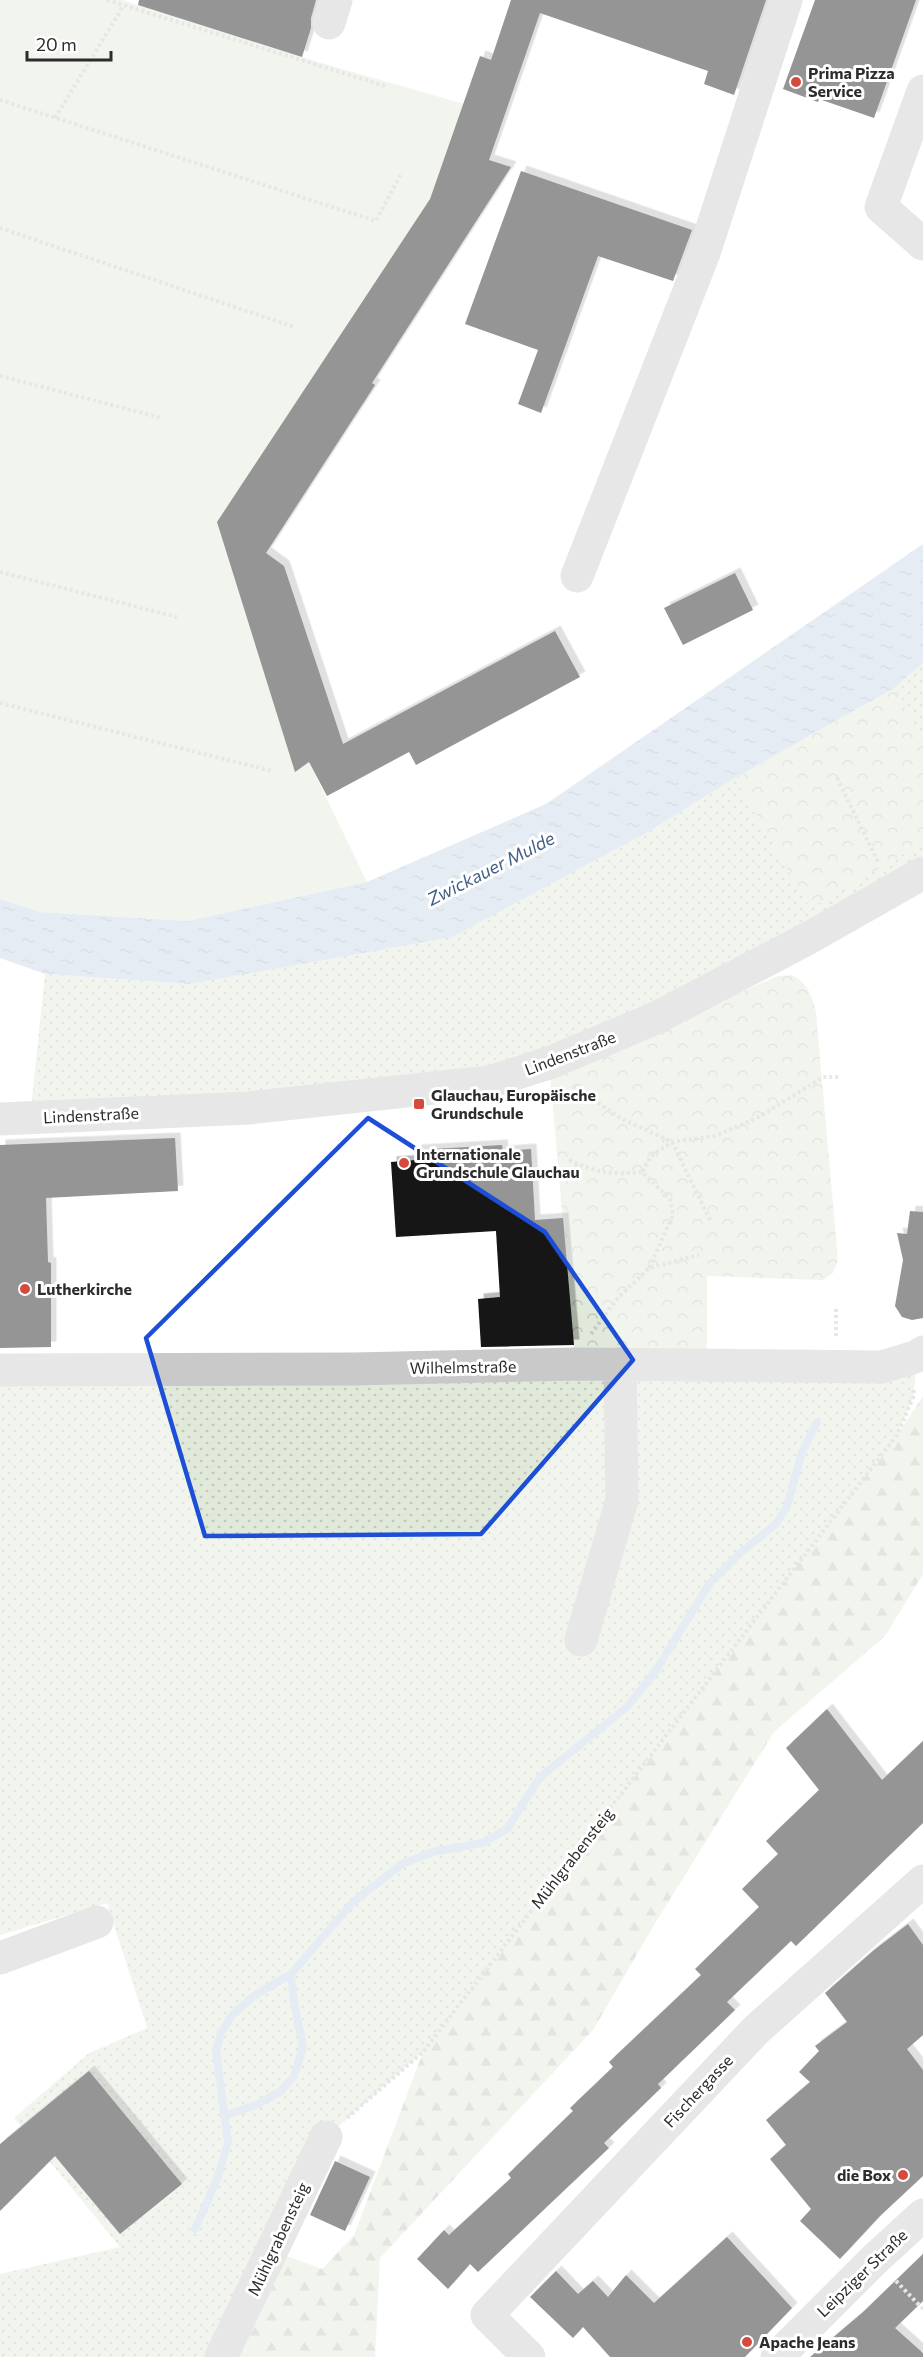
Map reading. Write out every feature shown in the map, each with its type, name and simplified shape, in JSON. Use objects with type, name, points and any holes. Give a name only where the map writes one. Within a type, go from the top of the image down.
[{"type":"street","points":[[576,576],[704,253],[786,0]]},
{"type":"street","points":[[923,91],[881,207],[923,244]]},
{"type":"street","name":"Lindenstraße","points":[[0,1119],[249,1108],[489,1082],[555,1060],[656,1018],[807,939],[923,873]]},
{"type":"street","name":"Wilhelmstraße","points":[[0,1370],[353,1369],[604,1364],[882,1367],[921,1354]]},
{"type":"street","points":[[581,1640],[622,1500],[604,1364]]},
{"type":"street","name":"Fischergasse","points":[[530,2357],[487,2315],[756,2030],[923,1881]]},
{"type":"street","points":[[0,1958],[97,1922]]},
{"type":"street","name":"Mühlgrabensteig","points":[[221,2357],[326,2137]]},
{"type":"street","name":"Leipziger Straße","points":[[777,2357],[923,2214]]},
{"type":"path","points":[[107,0],[385,86]]},
{"type":"path","points":[[55,118],[124,5]]},
{"type":"path","points":[[0,100],[376,221],[402,171]]},
{"type":"path","points":[[0,228],[294,327]]},
{"type":"path","points":[[0,376],[162,418]]},
{"type":"path","points":[[0,572],[177,617]]},
{"type":"path","points":[[0,703],[272,771]]},
{"type":"path","points":[[837,778],[892,891]]},
{"type":"path","points":[[555,1060],[558,1069],[571,1085],[622,1119],[672,1142],[711,1222]]},
{"type":"path","points":[[642,1172],[651,1156],[672,1142],[715,1136],[759,1117],[823,1077],[840,1077]]},
{"type":"path","points":[[569,1160],[595,1172],[616,1174],[642,1172],[670,1199],[673,1215],[649,1268],[617,1299],[590,1336],[604,1364]]},
{"type":"path","points":[[649,1268],[699,1255]]},
{"type":"path","name":"Mühlgrabensteig","points":[[326,2137],[423,2052],[897,1435],[913,1398],[921,1354]]},
{"type":"path","points":[[875,2259],[923,2309]]},
{"type":"highlighted area","points":[[368,1118],[545,1232],[633,1360],[481,1534],[205,1536],[146,1338]]},
{"type":"green space","points":[[0,0],[122,0],[318,62],[464,104],[430,199],[217,522],[295,771],[309,762],[367,882],[187,921],[40,912],[0,899]]},
{"type":"green space","points":[[923,663],[923,873],[549,1063],[30,1118],[45,974],[189,984],[648,832],[735,778],[894,688]]},
{"type":"green space","points":[[894,688],[923,739],[923,843],[810,908],[735,778]]},
{"type":"green space","points":[[792,975],[808,990],[816,1012],[838,1260],[833,1273],[823,1280],[707,1276],[707,1349],[574,1351],[550,1073],[778,976]]},
{"type":"green space","points":[[918,1356],[913,1398],[897,1435],[423,2052],[326,2137],[237,2357],[0,2357],[0,2274],[120,2247],[14,2118],[89,2053],[147,2028],[107,1903],[0,1935],[0,1386]]},
{"type":"green space","points":[[923,1396],[923,1574],[885,1636],[774,1732],[654,1925],[593,2030],[380,2258],[375,2357],[237,2357],[276,2252],[322,2269],[354,2235],[423,2052],[897,1435]]},
{"type":"water","name":"Zwickauer Mulde","points":[[923,544],[923,663],[894,688],[735,778],[648,832],[452,937],[189,984],[45,974],[0,958],[0,899],[40,912],[187,921],[367,882],[546,804]]},
{"type":"building","points":[[139,0],[316,0],[311,28],[302,57],[138,5]]},
{"type":"building","points":[[511,0],[766,0],[734,95],[704,84],[708,71],[540,13],[489,160],[511,167],[372,383],[375,385],[266,553],[284,566],[343,744],[555,631],[580,677],[416,765],[409,752],[327,796],[309,762],[295,772],[217,522],[430,199],[480,56],[491,60]]},
{"type":"building","points":[[815,0],[916,0],[874,118],[783,89]]},
{"type":"building","points":[[521,171],[692,230],[673,281],[598,256],[541,413],[518,404],[538,350],[465,324]]},
{"type":"building","points":[[735,573],[753,610],[683,645],[664,608]]},
{"type":"building","points":[[175,1138],[178,1191],[46,1198],[48,1262],[51,1263],[51,1347],[0,1348],[0,1145]]},
{"type":"building","points":[[502,1145],[503,1151],[531,1149],[535,1220],[563,1218],[574,1345],[481,1347],[478,1299],[500,1297],[496,1231],[396,1237],[391,1162],[416,1160],[416,1150]]},
{"type":"building","points":[[910,1211],[923,1212],[923,1318],[912,1320],[902,1317],[895,1306],[903,1260],[897,1233],[907,1234]]},
{"type":"building","points":[[827,1709],[882,1780],[923,1741],[923,1823],[796,1946],[791,1941],[727,2002],[735,2010],[658,2084],[661,2088],[604,2143],[609,2148],[478,2272],[470,2264],[448,2289],[417,2259],[444,2230],[449,2235],[511,2178],[508,2174],[573,2111],[570,2108],[613,2067],[609,2062],[701,1975],[695,1969],[759,1907],[742,1889],[778,1854],[766,1841],[819,1790],[786,1748]]},
{"type":"building","points":[[908,1924],[923,1945],[923,2035],[907,2049],[923,2070],[923,2176],[880,2216],[840,2259],[800,2221],[811,2209],[770,2159],[786,2145],[766,2120],[810,2082],[799,2072],[819,2051],[815,2046],[847,2022],[825,1993]]},
{"type":"building","points":[[89,2071],[182,2184],[120,2234],[55,2156],[0,2211],[0,2144]]},
{"type":"building","points":[[335,2161],[370,2177],[345,2231],[310,2215]]},
{"type":"building","points":[[727,2237],[792,2308],[745,2357],[610,2357],[583,2327],[573,2338],[530,2297],[556,2271],[578,2294],[593,2281],[608,2297],[626,2275],[654,2303]]},
{"type":"building","points":[[923,2254],[923,2301],[895,2328],[923,2353],[923,2357],[810,2357],[862,2313]]},
{"type":"waterway","points":[[195,2229],[218,2177],[228,2142],[216,2051],[221,2033],[232,2015],[255,1995],[291,1974],[353,1902],[402,1864],[433,1852],[482,1843],[507,1829],[540,1777],[627,1707],[657,1669],[709,1584],[740,1553],[776,1524],[787,1506],[802,1452],[817,1422]]},
{"type":"waterway","points":[[224,2116],[258,2104],[281,2091],[294,2076],[303,2047],[291,1974]]},
{"type":"place","name":"Prima Pizza Service","points":[[796,82]]},
{"type":"place","name":"Glauchau, Europäische Grundschule","points":[[419,1104]]},
{"type":"place","name":"Internationale Grundschule Glauchau","points":[[404,1163]]},
{"type":"place","name":"Lutherkirche","points":[[25,1289]]},
{"type":"place","name":"die Box","points":[[903,2175]]},
{"type":"place","name":"Apache Jeans","points":[[747,2342]]}]
